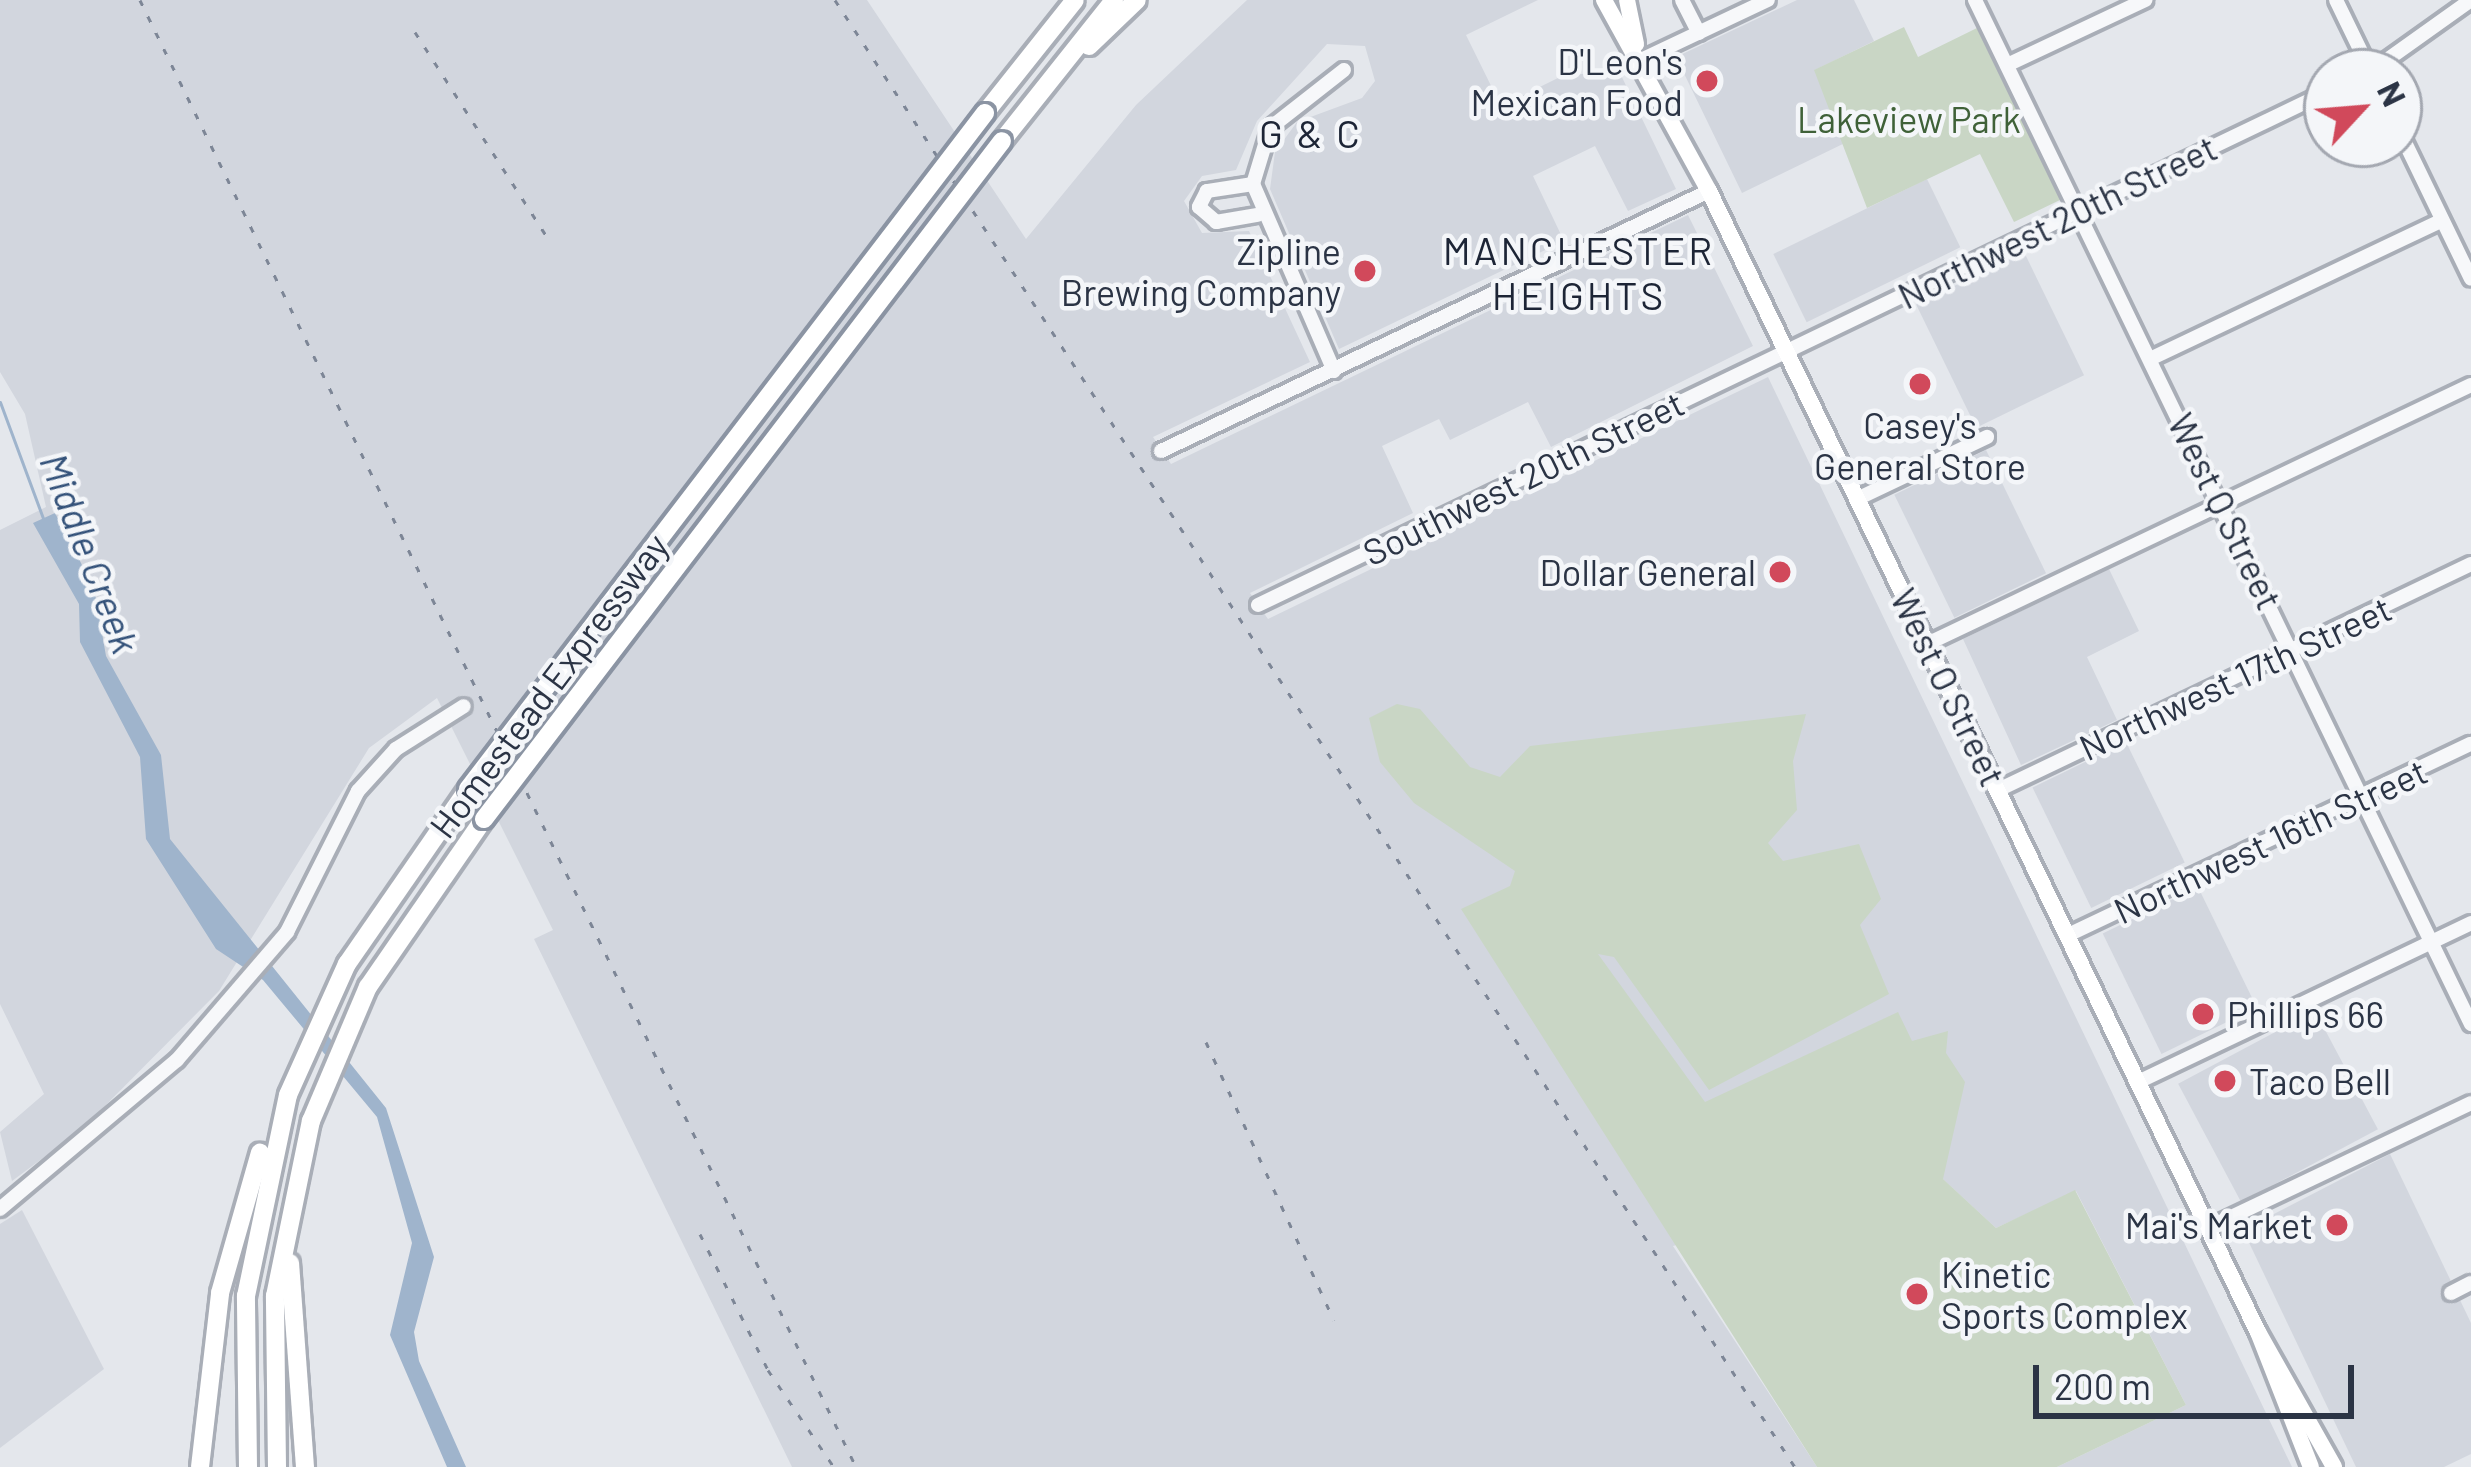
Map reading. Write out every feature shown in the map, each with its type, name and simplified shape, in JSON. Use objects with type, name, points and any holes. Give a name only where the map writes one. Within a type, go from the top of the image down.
[{"type":"highway","points":[[1012,78],[1060,0]]},
{"type":"highway","name":"Homestead Expressway","points":[[248,1467],[250,1253],[288,1095],[347,964],[468,789],[1075,0]]},
{"type":"highway","name":"Homestead Expressway","points":[[294,1180],[311,1121],[368,987],[484,819],[1114,0]]},
{"type":"highway","points":[[1019,118],[1137,0]]},
{"type":"highway","points":[[200,1467],[232,1234],[288,1095]]},
{"type":"highway","points":[[277,1467],[274,1316],[294,1180]]},
{"type":"highway","points":[[294,1180],[288,1326],[305,1467]]},
{"type":"main road","name":"West O Street","points":[[1604,0],[1640,51],[2258,1331],[2334,1467]]},
{"type":"main road","name":"West O Street","points":[[1627,0],[1640,51]]},
{"type":"main road","name":"West O Street","points":[[2258,1331],[2311,1467]]},
{"type":"street","points":[[1682,0],[1699,33]]},
{"type":"street","points":[[1640,51],[1699,33],[1768,0]]},
{"type":"street","name":"West Q Street","points":[[1975,0],[2081,209],[2471,1024]]},
{"type":"street","points":[[2007,65],[2145,0]]},
{"type":"street","points":[[2336,0],[2359,48]]},
{"type":"street","points":[[2404,48],[2471,1]]},
{"type":"street","points":[[1334,371],[1257,215],[1253,184],[1270,128],[1344,70]]},
{"type":"street","name":"Northwest 20th Street","points":[[1787,349],[2303,103]]},
{"type":"street","points":[[2417,168],[2471,279]]},
{"type":"street","points":[[1253,184],[1207,191],[1199,207],[1216,222],[1257,215]]},
{"type":"street","points":[[1161,451],[1709,191]]},
{"type":"street","points":[[2152,358],[2442,220]]},
{"type":"street","name":"Southwest 20th Street","points":[[1258,605],[1787,349]]},
{"type":"street","points":[[1929,643],[2471,385]]},
{"type":"street","points":[[1858,497],[1987,437]]},
{"type":"street","name":"Northwest 17th Street","points":[[1998,790],[2471,564]]},
{"type":"street","points":[[2,1201],[141,1095],[275,948],[358,791],[396,749],[464,706]]},
{"type":"street","name":"Northwest 16th Street","points":[[2068,935],[2471,744]]},
{"type":"street","points":[[2138,1082],[2471,922]]},
{"type":"street","points":[[2208,1228],[2471,1103]]},
{"type":"street","points":[[2451,1293],[2471,1283]]},
{"type":"shaded area","points":[[0,0],[867,0],[1026,239],[1136,105],[1247,0],[1538,0],[1466,35],[1501,106],[1560,77],[1618,69],[1676,189],[1628,211],[1595,146],[1533,176],[1564,241],[1339,349],[1270,189],[1275,152],[1297,122],[1362,98],[1375,81],[1365,46],[1327,44],[1257,121],[1236,170],[1202,176],[1184,201],[1202,233],[1249,231],[1310,362],[1153,437],[1171,464],[1688,215],[1753,346],[1551,447],[1528,402],[1450,440],[1439,419],[1382,446],[1413,513],[1250,593],[1268,619],[1768,377],[2292,1467],[2057,1467],[2186,1405],[2076,1191],[1996,1228],[1933,1170],[1673,1246],[1817,1467],[792,1467],[534,939],[553,930],[437,698],[369,748],[219,991],[82,1129],[12,1181],[0,1132],[44,1094],[0,1004],[0,530],[46,507],[25,414],[0,372]]},
{"type":"shaded area","points":[[1797,0],[1854,0],[1874,41],[1815,70],[1849,141],[1742,193],[1676,57]]},
{"type":"shaded area","points":[[1927,179],[1960,247],[1807,322],[1773,254]]},
{"type":"shaded area","points":[[2024,252],[2084,375],[1976,428],[1916,305]]},
{"type":"shaded area","points":[[1986,450],[2046,573],[1954,618],[1894,495]]},
{"type":"shaded area","points":[[2109,569],[2139,631],[2087,657],[2117,720],[2021,765],[1963,639]]},
{"type":"shaded area","points":[[2126,742],[2185,862],[2091,908],[2033,788]]},
{"type":"shaded area","points":[[2198,887],[2257,1007],[2161,1054],[2103,933]]},
{"type":"shaded area","points":[[2315,1011],[2378,1129],[2241,1202],[2178,1084]]},
{"type":"shaded area","points":[[2390,1154],[2471,1323],[2471,1454],[2444,1467],[2356,1467],[2243,1230]]},
{"type":"shaded area","points":[[22,1210],[104,1369],[0,1448],[0,1224]]},
{"type":"green space","name":"Lakeview Park","points":[[1904,27],[1918,57],[1977,28],[2062,199],[2014,222],[1980,154],[1867,208],[1814,70]]},
{"type":"green space","points":[[1397,704],[1420,709],[1470,767],[1500,777],[1530,746],[1806,714],[1793,761],[1797,810],[1768,843],[1783,861],[1859,844],[1881,899],[1860,925],[1889,994],[1709,1090],[1614,957],[1598,954],[1705,1102],[1898,1012],[1912,1041],[1948,1031],[1946,1053],[1965,1082],[1943,1179],[1996,1228],[2075,1190],[2186,1405],[2057,1467],[1817,1467],[1461,909],[1510,886],[1515,871],[1414,803],[1380,762],[1369,718]]},
{"type":"water","points":[[55,513],[94,588],[106,656],[161,755],[170,839],[386,1108],[434,1257],[414,1332],[419,1361],[466,1467],[447,1467],[390,1335],[412,1243],[377,1117],[263,980],[216,949],[146,839],[140,757],[80,642],[79,604],[33,523]]},
{"type":"waterway","name":"Middle Creek","points":[[0,402],[43,518]]},
{"type":"railway","points":[[140,0],[856,1467]]},
{"type":"railway","points":[[835,0],[1795,1467]]},
{"type":"railway","points":[[415,32],[547,237]]},
{"type":"railway","points":[[1206,1042],[1334,1320]]},
{"type":"railway","points":[[700,1234],[768,1370],[834,1467]]},
{"type":"place","name":"D'Leon's Mexican Food","points":[[1707,81]]},
{"type":"place","name":"Zipline Brewing Company","points":[[1365,271]]},
{"type":"place","name":"Casey's General Store","points":[[1920,384]]},
{"type":"place","name":"Dollar General","points":[[1780,572]]},
{"type":"place","name":"Phillips 66","points":[[2203,1014]]},
{"type":"place","name":"Taco Bell","points":[[2225,1081]]},
{"type":"place","name":"Mai's Market","points":[[2337,1225]]},
{"type":"place","name":"Kinetic Sports Complex","points":[[1917,1294]]},
{"type":"district","name":"G & C","points":[[1311,133]]},
{"type":"district","name":"MANCHESTER HEIGHTS","points":[[1579,274]]}]
